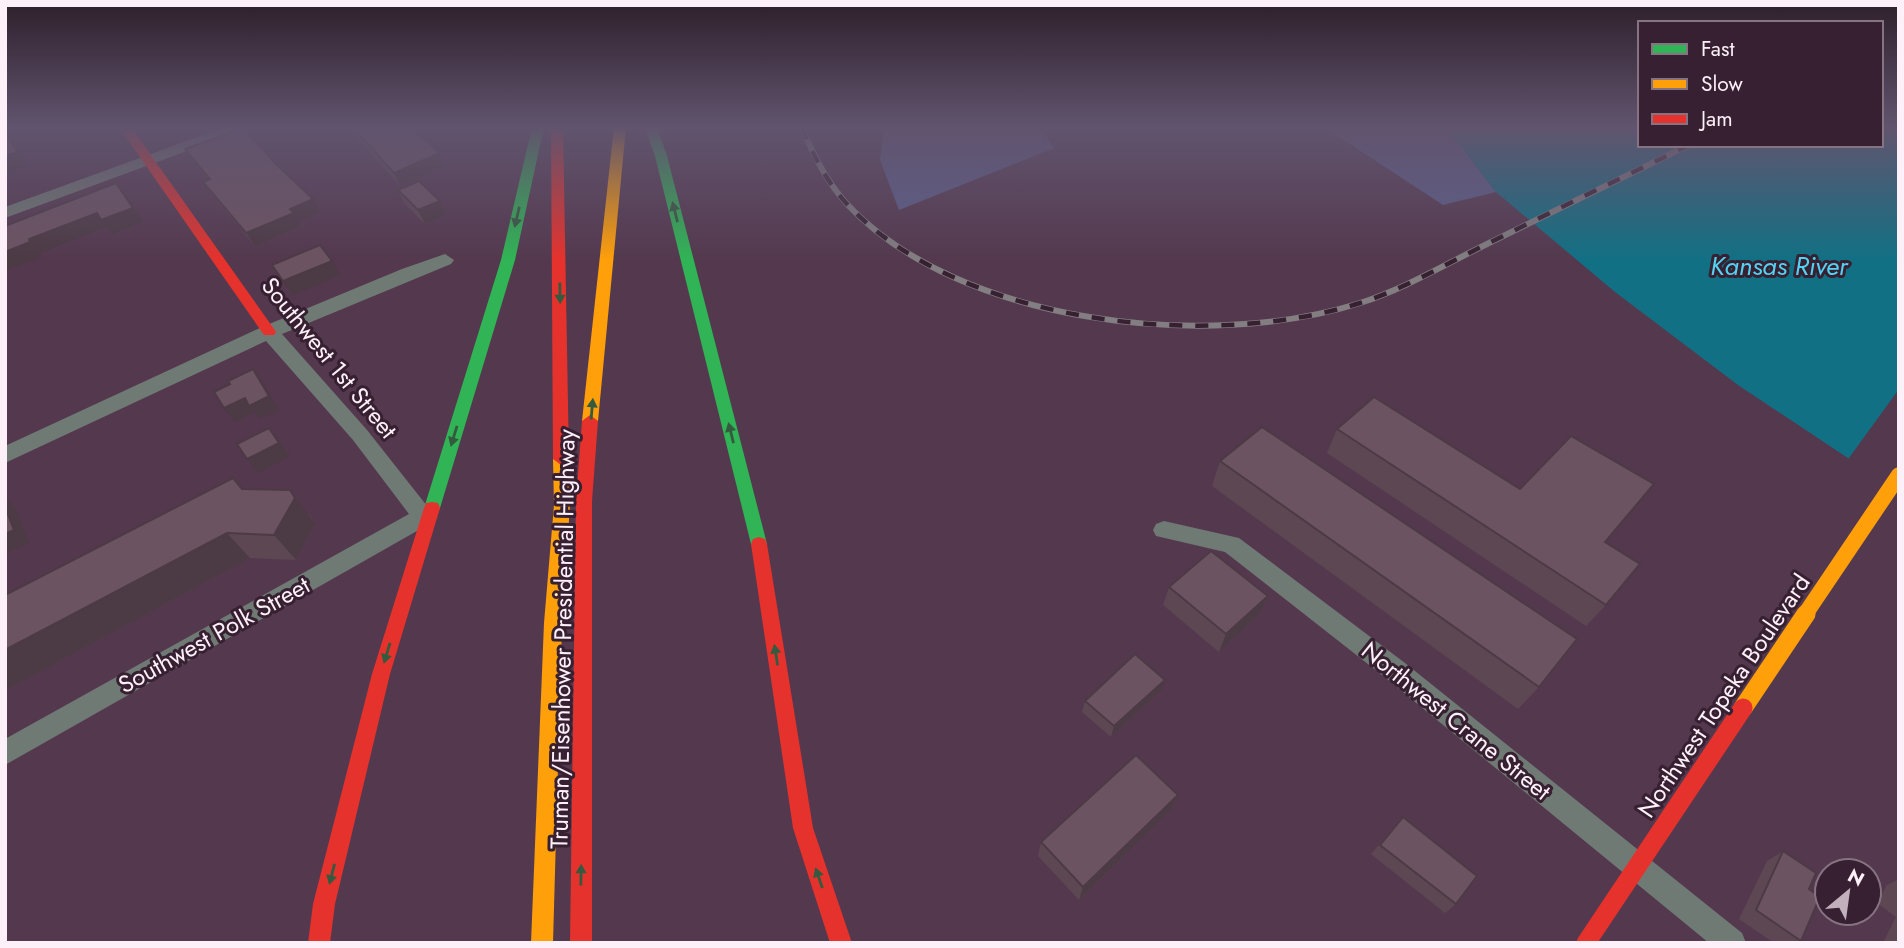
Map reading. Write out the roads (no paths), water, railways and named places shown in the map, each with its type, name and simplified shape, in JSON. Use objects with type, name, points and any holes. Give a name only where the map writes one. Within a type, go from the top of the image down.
[{"type":"main road","name":"Southwest 1st Street","points":[[158,171],[269,332]]},
{"type":"main road","points":[[319,943],[324,904],[380,674],[508,260],[528,171]]},
{"type":"main road","name":"Truman/Eisenhower Presidential Highway","points":[[542,943],[553,623],[562,505],[558,171]]},
{"type":"main road","name":"Truman/Eisenhower Presidential Highway","points":[[581,943],[584,501],[597,337],[615,171]]},
{"type":"main road","points":[[662,171],[758,539],[803,828],[841,943]]},
{"type":"main road","name":"Northwest Topeka Boulevard","points":[[1586,943],[1899,475]]},
{"type":"street","points":[[5,213],[119,171]]},
{"type":"street","points":[[5,454],[269,332],[445,260]]},
{"type":"street","name":"Southwest 1st Street","points":[[269,332],[360,435],[423,517]]},
{"type":"street","name":"Southwest Polk Street","points":[[5,752],[423,517]]},
{"type":"street","name":"Northwest Crane Street","points":[[1164,530],[1231,544],[1396,671],[1732,943]]},
{"type":"water","name":"Kansas River","points":[[1480,171],[1899,171],[1899,492],[1738,385],[1615,292],[1496,192]]},
{"type":"railway","points":[[824,171],[847,204],[895,245],[954,277],[1019,301],[1089,317],[1161,325],[1232,325],[1299,317],[1360,303],[1408,284],[1635,171]]}]
